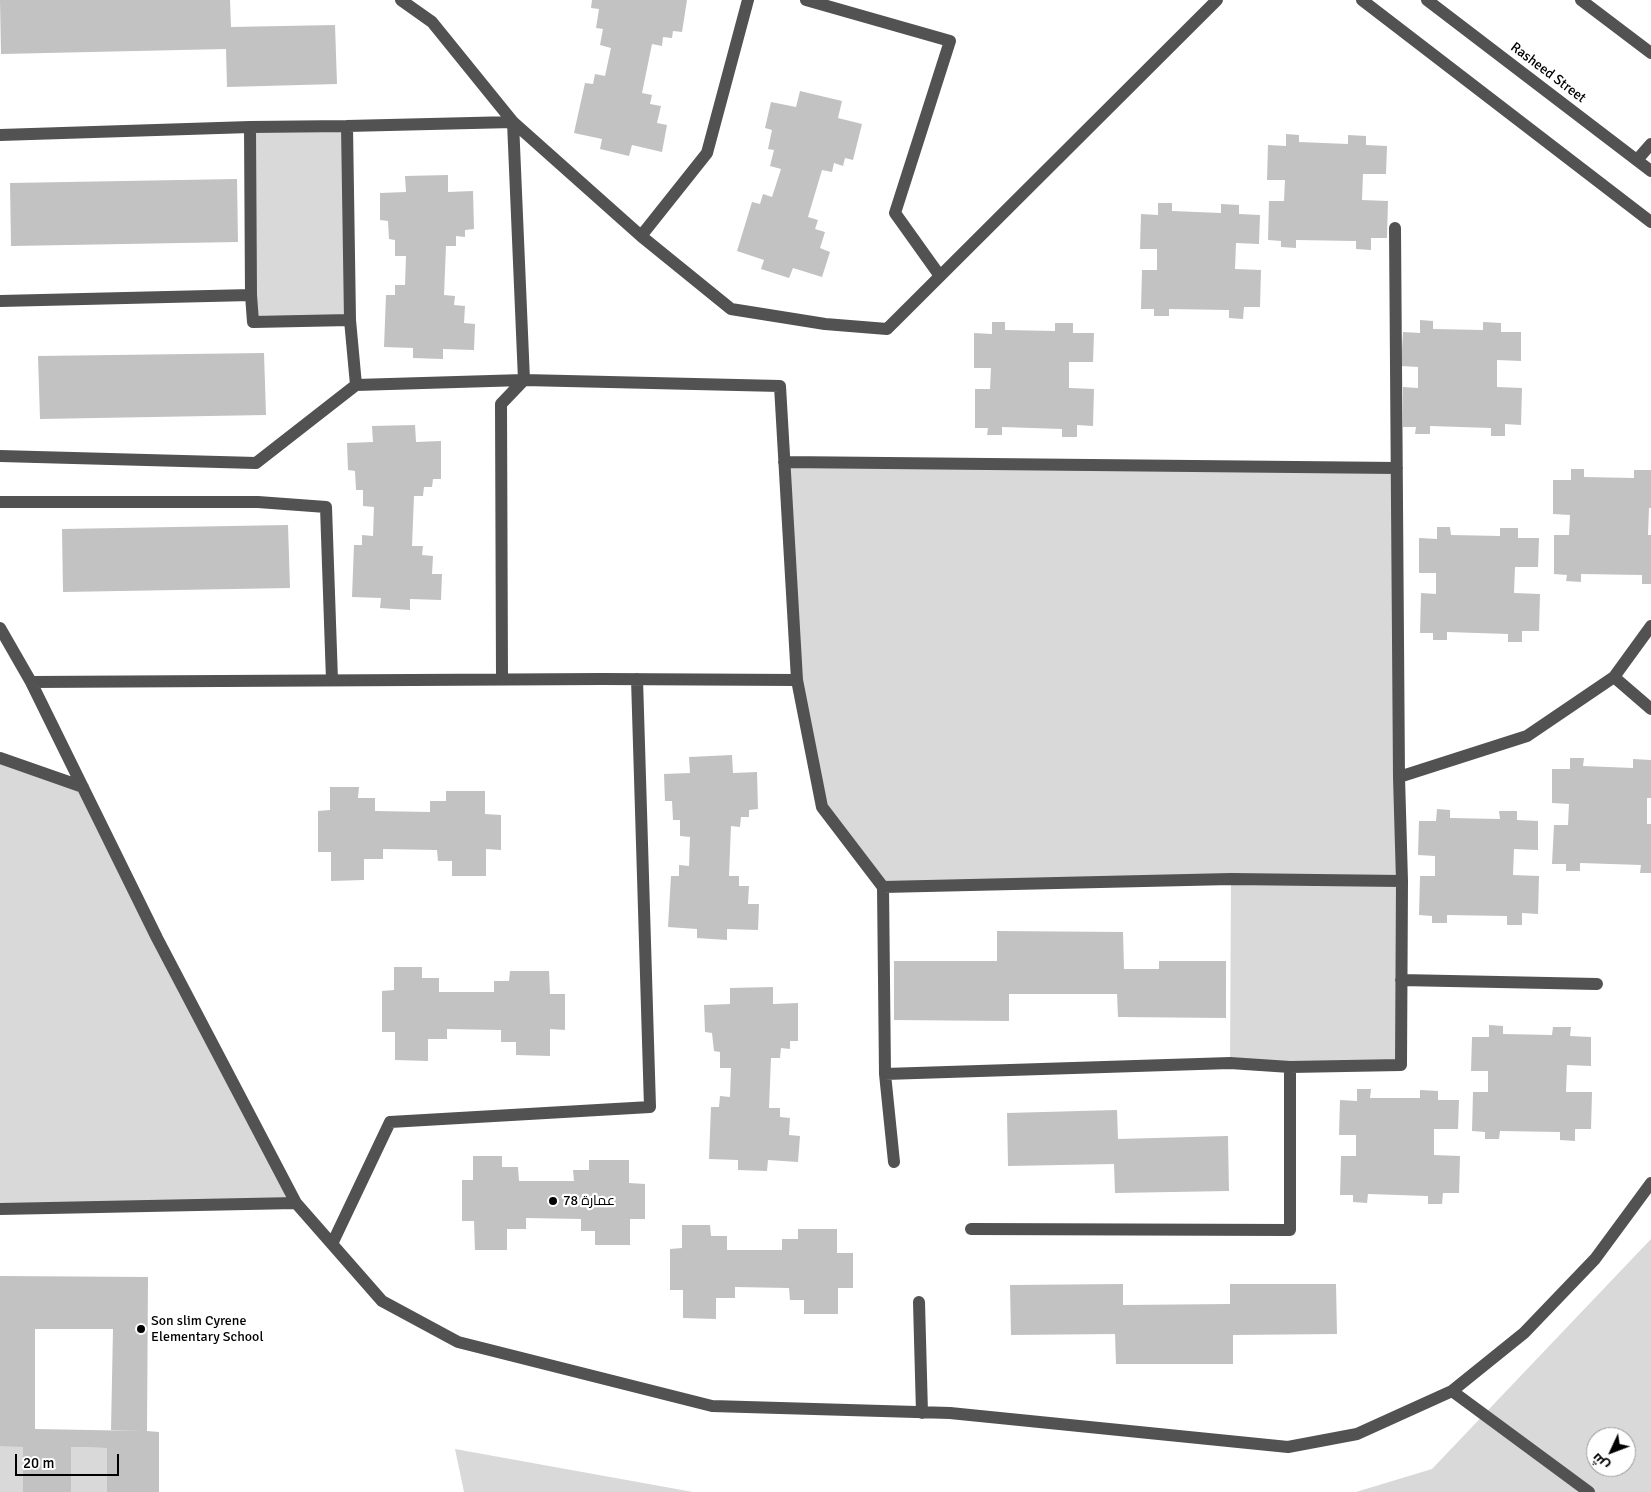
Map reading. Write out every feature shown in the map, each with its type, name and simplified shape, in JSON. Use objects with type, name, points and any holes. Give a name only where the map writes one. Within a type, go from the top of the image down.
[{"type":"street","points":[[401,0],[432,22],[513,122],[641,236],[731,309],[825,324],[887,329],[1217,0]]},
{"type":"street","points":[[641,236],[707,153],[748,0]]},
{"type":"street","points":[[806,0],[950,41],[895,213],[940,276]]},
{"type":"street","points":[[1362,0],[1651,222]]},
{"type":"street","name":"Rasheed Street","points":[[1428,0],[1651,171]]},
{"type":"street","points":[[1581,0],[1651,53]]},
{"type":"street","points":[[0,134],[513,122]]},
{"type":"street","points":[[502,679],[501,404],[524,380],[513,122]]},
{"type":"street","points":[[347,126],[350,320],[356,386]]},
{"type":"street","points":[[250,127],[251,295],[253,322],[350,320]]},
{"type":"street","points":[[1637,160],[1651,144]]},
{"type":"street","points":[[885,1074],[1230,1063],[1290,1067],[1401,1065],[1402,881],[1399,777],[1395,228]]},
{"type":"street","points":[[0,301],[251,295]]},
{"type":"street","points":[[0,456],[256,463],[356,386],[524,380],[780,386],[797,680],[822,807],[883,887],[885,1074],[894,1162]]},
{"type":"street","points":[[784,462],[1397,468]]},
{"type":"street","points":[[0,502],[258,502],[326,507],[332,680]]},
{"type":"street","points":[[1399,777],[1526,736],[1614,677],[1651,626]]},
{"type":"street","points":[[0,628],[31,682],[157,938],[296,1203],[382,1301],[458,1342],[712,1406],[950,1413],[1288,1447],[1357,1434],[1452,1391],[1524,1333],[1595,1259],[1651,1182]]},
{"type":"street","points":[[1614,677],[1651,709]]},
{"type":"street","points":[[31,682],[502,679],[797,680]]},
{"type":"street","points":[[332,1244],[390,1122],[650,1106],[637,679]]},
{"type":"street","points":[[0,758],[83,787]]},
{"type":"street","points":[[883,887],[1231,879],[1402,881]]},
{"type":"street","points":[[1401,980],[1598,984]]},
{"type":"street","points":[[971,1229],[1290,1230],[1290,1067]]},
{"type":"street","points":[[0,1209],[296,1203]]},
{"type":"street","points":[[919,1302],[922,1413]]},
{"type":"street","points":[[1452,1391],[1589,1492]]},
{"type":"shaded area","points":[[347,126],[350,320],[253,322],[250,127]]},
{"type":"shaded area","points":[[784,462],[1397,468],[1401,1065],[1230,1063],[1231,879],[883,887],[822,807],[797,680]]},
{"type":"shaded area","points":[[0,758],[83,787],[296,1203],[0,1209]]},
{"type":"shaded area","points":[[1651,1239],[1651,1492],[1356,1492],[1432,1469]]},
{"type":"shaded area","points":[[0,1446],[23,1446],[23,1492],[0,1492]]},
{"type":"shaded area","points":[[71,1447],[107,1448],[107,1492],[71,1492]]},
{"type":"shaded area","points":[[455,1449],[693,1492],[464,1492]]},
{"type":"building","points":[[0,0],[230,0],[231,27],[335,25],[337,84],[227,87],[226,49],[1,54]]},
{"type":"building","points":[[592,0],[687,0],[682,32],[673,31],[672,38],[663,37],[662,46],[652,44],[642,93],[652,95],[650,104],[661,106],[657,123],[667,125],[662,152],[632,145],[629,156],[600,149],[602,139],[574,133],[585,83],[593,84],[595,74],[605,76],[611,48],[600,45],[603,29],[596,28],[599,9],[591,8]]},
{"type":"building","points":[[800,91],[842,101],[838,118],[862,124],[853,160],[845,158],[843,166],[834,163],[832,172],[822,170],[808,217],[818,220],[815,229],[825,232],[820,248],[830,252],[822,277],[793,268],[789,278],[761,269],[764,260],[737,251],[752,202],[760,204],[763,194],[772,197],[781,169],[770,166],[774,150],[768,149],[772,130],[765,128],[771,102],[796,107]]},
{"type":"building","points":[[1286,134],[1299,135],[1299,142],[1348,144],[1348,135],[1366,136],[1366,145],[1387,146],[1386,174],[1363,174],[1362,200],[1388,201],[1387,238],[1371,238],[1371,250],[1356,249],[1356,241],[1296,240],[1296,248],[1281,247],[1281,241],[1268,240],[1269,201],[1284,201],[1285,180],[1267,180],[1268,145],[1286,146]]},
{"type":"building","points":[[448,175],[448,192],[473,191],[474,229],[465,230],[465,237],[456,236],[456,246],[446,246],[444,295],[455,296],[454,305],[465,306],[464,323],[475,324],[474,350],[443,349],[443,359],[413,358],[413,348],[384,347],[386,295],[395,295],[395,285],[405,285],[406,256],[395,256],[395,240],[389,239],[388,221],[380,220],[380,193],[406,192],[405,176]]},
{"type":"building","points":[[237,179],[238,242],[11,246],[10,183]]},
{"type":"building","points":[[1158,203],[1172,203],[1172,211],[1221,213],[1221,204],[1239,205],[1239,214],[1260,215],[1259,244],[1236,243],[1235,269],[1261,270],[1260,307],[1244,307],[1243,319],[1229,318],[1229,310],[1169,309],[1169,316],[1154,316],[1154,309],[1141,309],[1142,270],[1157,270],[1157,249],[1140,249],[1141,214],[1158,215]]},
{"type":"building","points":[[1420,320],[1433,321],[1433,329],[1483,330],[1483,322],[1501,323],[1501,332],[1521,332],[1521,361],[1497,360],[1497,387],[1522,388],[1521,425],[1505,424],[1505,436],[1491,436],[1491,428],[1430,426],[1430,434],[1415,434],[1416,427],[1403,427],[1403,387],[1418,388],[1418,367],[1401,366],[1403,332],[1420,333]]},
{"type":"building","points":[[992,322],[1005,322],[1005,330],[1055,331],[1055,323],[1073,323],[1073,333],[1094,333],[1093,362],[1069,362],[1069,388],[1094,389],[1093,426],[1077,425],[1077,437],[1062,437],[1062,429],[1002,427],[1002,435],[987,435],[988,428],[975,428],[975,389],[990,389],[991,368],[974,368],[974,333],[992,334]]},
{"type":"building","points":[[264,353],[266,415],[40,419],[38,356]]},
{"type":"building","points":[[415,425],[416,442],[441,441],[441,479],[433,479],[432,487],[424,487],[423,496],[414,496],[412,546],[423,546],[422,555],[433,556],[432,574],[442,574],[441,600],[410,599],[410,610],[380,608],[381,598],[352,597],[354,545],[362,545],[362,535],[373,536],[374,507],[363,506],[363,490],[356,490],[355,471],[348,470],[347,443],[373,442],[372,426]]},
{"type":"building","points":[[1571,469],[1584,469],[1584,477],[1634,478],[1634,470],[1651,470],[1651,508],[1649,508],[1648,535],[1651,535],[1651,584],[1642,584],[1642,575],[1581,574],[1581,582],[1566,581],[1567,575],[1554,574],[1554,535],[1569,535],[1570,515],[1553,514],[1553,480],[1571,480]]},
{"type":"building","points":[[288,525],[290,588],[63,592],[62,529]]},
{"type":"building","points":[[1437,527],[1450,527],[1451,535],[1500,536],[1500,528],[1518,528],[1518,538],[1539,538],[1538,567],[1515,567],[1514,593],[1540,594],[1539,631],[1522,631],[1522,642],[1508,642],[1508,634],[1447,632],[1447,640],[1433,640],[1433,633],[1420,633],[1421,593],[1436,594],[1436,573],[1419,573],[1419,538],[1437,539]]},
{"type":"building","points":[[732,755],[733,773],[757,772],[758,809],[749,810],[749,817],[741,817],[740,827],[731,826],[729,876],[739,876],[739,886],[749,886],[748,904],[759,904],[758,930],[727,929],[727,940],[697,938],[697,929],[668,927],[671,876],[679,876],[679,865],[689,866],[690,837],[680,836],[680,820],[673,820],[672,801],[665,801],[664,774],[690,773],[689,757]]},
{"type":"building","points":[[1570,758],[1584,758],[1583,766],[1633,768],[1633,759],[1651,760],[1651,798],[1647,798],[1647,824],[1651,824],[1651,873],[1640,873],[1641,865],[1580,863],[1580,871],[1566,871],[1566,864],[1552,864],[1554,825],[1568,825],[1569,804],[1552,803],[1552,769],[1570,769]]},
{"type":"building","points":[[330,787],[359,787],[358,798],[375,798],[375,811],[430,812],[430,801],[446,801],[446,791],[485,791],[485,814],[501,815],[501,850],[486,849],[486,876],[452,876],[452,861],[438,861],[437,850],[383,849],[383,859],[364,859],[364,880],[331,881],[331,852],[318,852],[318,811],[330,810]]},
{"type":"building","points":[[1437,809],[1450,810],[1450,818],[1500,819],[1499,811],[1517,811],[1517,820],[1538,821],[1538,850],[1514,849],[1513,875],[1539,876],[1538,914],[1522,913],[1522,925],[1507,925],[1507,916],[1447,915],[1447,923],[1432,923],[1432,916],[1419,915],[1420,876],[1435,876],[1435,856],[1418,855],[1419,821],[1436,821]]},
{"type":"building","points":[[997,931],[1123,932],[1124,969],[1159,969],[1159,961],[1226,961],[1226,1018],[1118,1017],[1117,994],[1009,994],[1009,1021],[894,1020],[894,961],[997,961]]},
{"type":"building","points":[[394,967],[422,967],[422,978],[439,978],[439,992],[494,992],[494,981],[509,981],[510,971],[549,971],[550,994],[565,994],[565,1030],[550,1029],[550,1056],[516,1055],[516,1042],[501,1042],[501,1030],[447,1029],[447,1039],[428,1039],[428,1061],[395,1060],[395,1032],[382,1032],[382,991],[394,990]]},
{"type":"building","points":[[773,987],[773,1004],[798,1003],[798,1041],[790,1041],[790,1049],[781,1048],[780,1058],[771,1058],[769,1108],[780,1108],[780,1117],[790,1118],[789,1135],[800,1136],[798,1162],[768,1160],[767,1171],[738,1170],[738,1160],[709,1159],[711,1107],[719,1107],[720,1096],[730,1097],[731,1068],[720,1068],[720,1052],[714,1051],[712,1033],[705,1032],[704,1005],[730,1004],[730,988]]},
{"type":"building","points":[[1489,1025],[1503,1026],[1503,1034],[1552,1035],[1553,1027],[1571,1027],[1570,1036],[1591,1037],[1591,1066],[1567,1065],[1566,1092],[1592,1092],[1591,1129],[1575,1129],[1575,1141],[1560,1140],[1560,1132],[1500,1131],[1499,1139],[1485,1139],[1485,1132],[1472,1131],[1473,1092],[1488,1092],[1488,1071],[1471,1071],[1472,1037],[1489,1037]]},
{"type":"building","points":[[1357,1089],[1371,1089],[1370,1098],[1420,1098],[1420,1090],[1438,1091],[1438,1100],[1459,1100],[1458,1129],[1434,1129],[1434,1155],[1460,1156],[1459,1193],[1443,1193],[1442,1204],[1428,1204],[1428,1196],[1368,1194],[1367,1203],[1353,1202],[1353,1195],[1340,1195],[1341,1156],[1356,1156],[1356,1135],[1339,1135],[1340,1100],[1357,1101]]},
{"type":"building","points":[[1117,1110],[1118,1139],[1228,1136],[1229,1191],[1115,1193],[1114,1164],[1008,1166],[1007,1113]]},
{"type":"building","name":"عمارة 78","points":[[473,1156],[502,1156],[502,1167],[518,1167],[519,1181],[574,1181],[573,1170],[589,1170],[589,1160],[629,1160],[629,1183],[645,1184],[645,1219],[630,1219],[630,1245],[595,1245],[595,1231],[581,1231],[581,1219],[526,1218],[526,1229],[507,1229],[507,1250],[475,1250],[474,1221],[462,1221],[462,1180],[473,1180]]},
{"type":"building","points":[[682,1225],[710,1225],[711,1236],[727,1236],[727,1250],[782,1250],[782,1239],[798,1239],[798,1229],[837,1229],[837,1253],[853,1253],[853,1288],[838,1288],[838,1314],[804,1314],[804,1300],[790,1300],[789,1288],[735,1287],[735,1298],[716,1298],[716,1319],[683,1318],[683,1290],[670,1290],[670,1249],[682,1248]]},
{"type":"building","points":[[0,1276],[148,1277],[147,1431],[159,1432],[159,1492],[107,1492],[107,1448],[71,1447],[71,1492],[23,1492],[23,1447],[0,1446]],"holes":[[[35,1329],[113,1329],[111,1430],[144,1431],[35,1429]]]},
{"type":"building","points":[[1123,1284],[1123,1305],[1230,1304],[1230,1284],[1336,1284],[1337,1334],[1233,1335],[1233,1364],[1116,1364],[1115,1334],[1011,1335],[1010,1285]]},
{"type":"place","name":"عمارة 78","points":[[553,1201]]},
{"type":"place","name":"Son slim Cyrene Elementary School","points":[[141,1329]]}]
